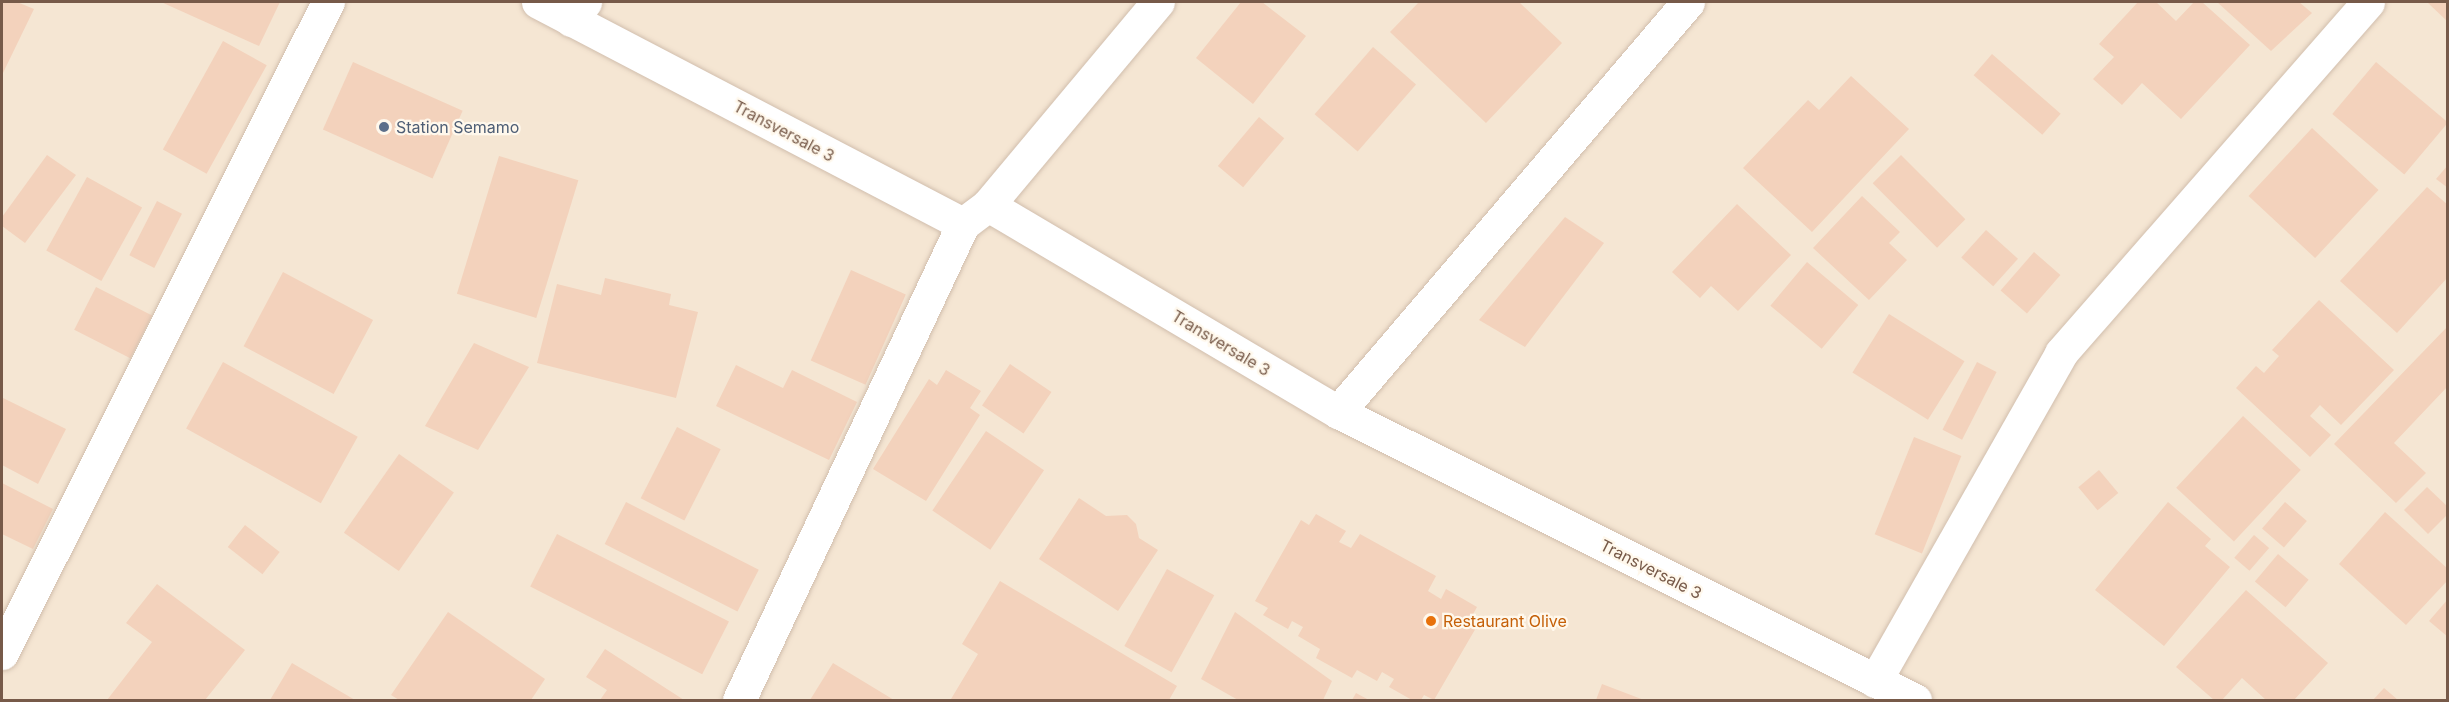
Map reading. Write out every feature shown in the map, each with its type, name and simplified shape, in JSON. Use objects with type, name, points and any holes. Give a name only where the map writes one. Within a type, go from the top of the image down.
[{"type":"street","points":[[2,653],[328,2]]},
{"type":"street","name":"Transversale 3","points":[[538,2],[578,11],[976,215],[1338,412],[1915,700]]},
{"type":"street","points":[[739,700],[976,215],[1158,2]]},
{"type":"street","points":[[1338,412],[1688,2]]},
{"type":"street","points":[[1875,681],[2061,353],[2368,2]]},
{"type":"shaded area","points":[[2,2],[2447,2],[2447,700],[2,700]]},
{"type":"building","points":[[2,2],[17,2],[34,9],[2,75]]},
{"type":"building","points":[[161,2],[280,2],[259,46]]},
{"type":"building","points":[[1241,2],[1262,2],[1306,36],[1253,104],[1196,58]]},
{"type":"building","points":[[1419,2],[1519,2],[1562,43],[1486,123],[1390,32]]},
{"type":"building","points":[[2138,2],[2156,2],[2176,21],[2194,2],[2202,2],[2250,45],[2181,119],[2142,83],[2122,105],[2093,79],[2114,57],[2099,44]]},
{"type":"building","points":[[2217,2],[2299,2],[2312,13],[2271,51]]},
{"type":"building","points":[[2427,2],[2448,2],[2448,22]]},
{"type":"building","points":[[223,41],[267,65],[207,174],[163,149]]},
{"type":"building","points":[[1373,47],[1416,84],[1358,152],[1315,114]]},
{"type":"building","points":[[1992,54],[2061,114],[2042,135],[1974,75]]},
{"type":"building","points":[[353,62],[463,111],[433,178],[323,130]]},
{"type":"building","points":[[2376,62],[2448,122],[2404,175],[2332,114]]},
{"type":"building","points":[[1851,76],[1909,129],[1812,232],[1743,168],[1808,100],[1819,110]]},
{"type":"building","points":[[1259,117],[1284,138],[1243,187],[1218,166]]},
{"type":"building","points":[[2312,128],[2379,190],[2315,258],[2249,196]]},
{"type":"building","points":[[47,155],[76,175],[25,243],[2,226],[2,217]]},
{"type":"building","points":[[1901,155],[1965,219],[1937,248],[1873,183]]},
{"type":"building","points":[[499,156],[578,180],[536,318],[457,294]]},
{"type":"building","points":[[2448,165],[2448,188],[2436,179]]},
{"type":"building","points":[[87,177],[142,208],[101,281],[46,250]]},
{"type":"building","points":[[2427,187],[2448,205],[2448,277],[2397,333],[2340,281]]},
{"type":"building","points":[[1862,196],[1900,232],[1889,243],[1907,260],[1869,300],[1813,248]]},
{"type":"building","points":[[157,201],[182,214],[154,268],[129,255]]},
{"type":"building","points":[[1737,204],[1791,255],[1738,311],[1711,286],[1700,298],[1672,272]]},
{"type":"building","points":[[1565,217],[1604,243],[1525,347],[1479,320]]},
{"type":"building","points":[[1986,230],[2018,259],[1993,286],[1961,257]]},
{"type":"building","points":[[2034,252],[2060,275],[2027,313],[2001,290]]},
{"type":"building","points":[[1807,262],[1858,305],[1822,349],[1770,306]]},
{"type":"building","points":[[851,270],[906,294],[866,385],[811,360]]},
{"type":"building","points":[[283,272],[373,320],[334,394],[244,346]]},
{"type":"building","points":[[605,278],[671,294],[669,305],[698,312],[676,398],[537,363],[557,284],[601,295]]},
{"type":"building","points":[[96,287],[152,316],[130,358],[74,330]]},
{"type":"building","points":[[2319,300],[2394,370],[2341,425],[2320,405],[2310,416],[2331,435],[2310,457],[2236,388],[2256,366],[2264,373],[2279,356],[2272,350]]},
{"type":"building","points":[[1889,314],[1964,361],[1928,420],[1852,373]]},
{"type":"building","points":[[2448,326],[2448,386],[2394,443],[2426,473],[2396,503],[2334,444]]},
{"type":"building","points":[[474,343],[529,367],[478,450],[425,426]]},
{"type":"building","points":[[223,362],[358,437],[321,503],[186,428]]},
{"type":"building","points":[[1977,362],[1997,372],[1962,440],[1942,430]]},
{"type":"building","points":[[1010,364],[1051,392],[1023,433],[982,405]]},
{"type":"building","points":[[736,365],[783,388],[792,370],[857,402],[829,460],[716,406]]},
{"type":"building","points":[[946,370],[981,391],[970,408],[980,415],[926,501],[873,469],[929,379],[937,385]]},
{"type":"building","points":[[3,398],[66,429],[38,484],[2,465]]},
{"type":"building","points":[[2243,416],[2301,470],[2234,542],[2176,488]]},
{"type":"building","points":[[677,427],[721,449],[684,521],[641,498]]},
{"type":"building","points":[[986,431],[1044,470],[990,550],[932,511]]},
{"type":"building","points":[[1914,437],[1961,456],[1922,553],[1875,534]]},
{"type":"building","points":[[399,454],[454,492],[399,571],[344,533]]},
{"type":"building","points":[[2099,470],[2118,493],[2098,510],[2078,487]]},
{"type":"building","points":[[2,483],[53,509],[33,549],[2,534]]},
{"type":"building","points":[[2427,487],[2448,507],[2448,514],[2428,534],[2404,510]]},
{"type":"building","points":[[1079,498],[1106,516],[1127,515],[1136,524],[1139,538],[1158,550],[1118,611],[1039,559]]},
{"type":"building","points":[[626,502],[759,570],[737,612],[605,544]]},
{"type":"building","points":[[2168,502],[2211,539],[2205,546],[2230,567],[2164,646],[2095,590]]},
{"type":"building","points":[[2285,502],[2307,521],[2284,547],[2262,528]]},
{"type":"building","points":[[2385,512],[2448,569],[2448,580],[2406,625],[2339,564]]},
{"type":"building","points":[[1316,514],[1346,531],[1339,542],[1351,548],[1360,534],[1436,576],[1428,591],[1441,599],[1446,589],[1477,607],[1472,616],[1480,621],[1434,700],[1424,695],[1421,700],[1412,700],[1389,687],[1394,679],[1382,672],[1377,681],[1357,670],[1352,678],[1316,658],[1320,649],[1298,636],[1303,627],[1292,621],[1288,629],[1263,615],[1268,608],[1255,601],[1301,520],[1309,525]]},
{"type":"building","points":[[245,525],[280,552],[262,574],[228,547]]},
{"type":"building","points":[[557,534],[729,622],[702,674],[530,587]]},
{"type":"building","points":[[2254,535],[2269,548],[2249,571],[2234,558]]},
{"type":"building","points":[[2278,554],[2309,580],[2286,607],[2255,582]]},
{"type":"building","points":[[1167,569],[1214,595],[1172,672],[1124,646]]},
{"type":"building","points":[[1000,581],[1177,686],[1169,700],[951,699],[978,654],[962,644]]},
{"type":"building","points":[[157,584],[245,650],[205,700],[107,700],[152,642],[126,623]]},
{"type":"building","points":[[2246,590],[2328,663],[2294,700],[2266,700],[2242,678],[2222,700],[2214,700],[2176,667]]},
{"type":"building","points":[[2448,599],[2448,637],[2429,621]]},
{"type":"building","points":[[448,612],[545,679],[531,700],[399,700],[391,695]]},
{"type":"building","points":[[1235,612],[1332,681],[1323,700],[1238,700],[1201,679]]},
{"type":"building","points":[[605,649],[684,700],[600,700],[607,690],[586,677]]},
{"type":"building","points":[[292,663],[355,700],[270,700]]},
{"type":"building","points":[[833,663],[894,700],[810,700]]},
{"type":"building","points":[[1602,684],[1644,700],[1596,700]]},
{"type":"building","points":[[2384,688],[2398,700],[2373,700]]},
{"type":"building","points":[[1356,693],[1369,700],[1352,700]]},
{"type":"place","name":"Station Semamo","points":[[384,127]]},
{"type":"place","name":"Restaurant Olive","points":[[1431,621]]}]
